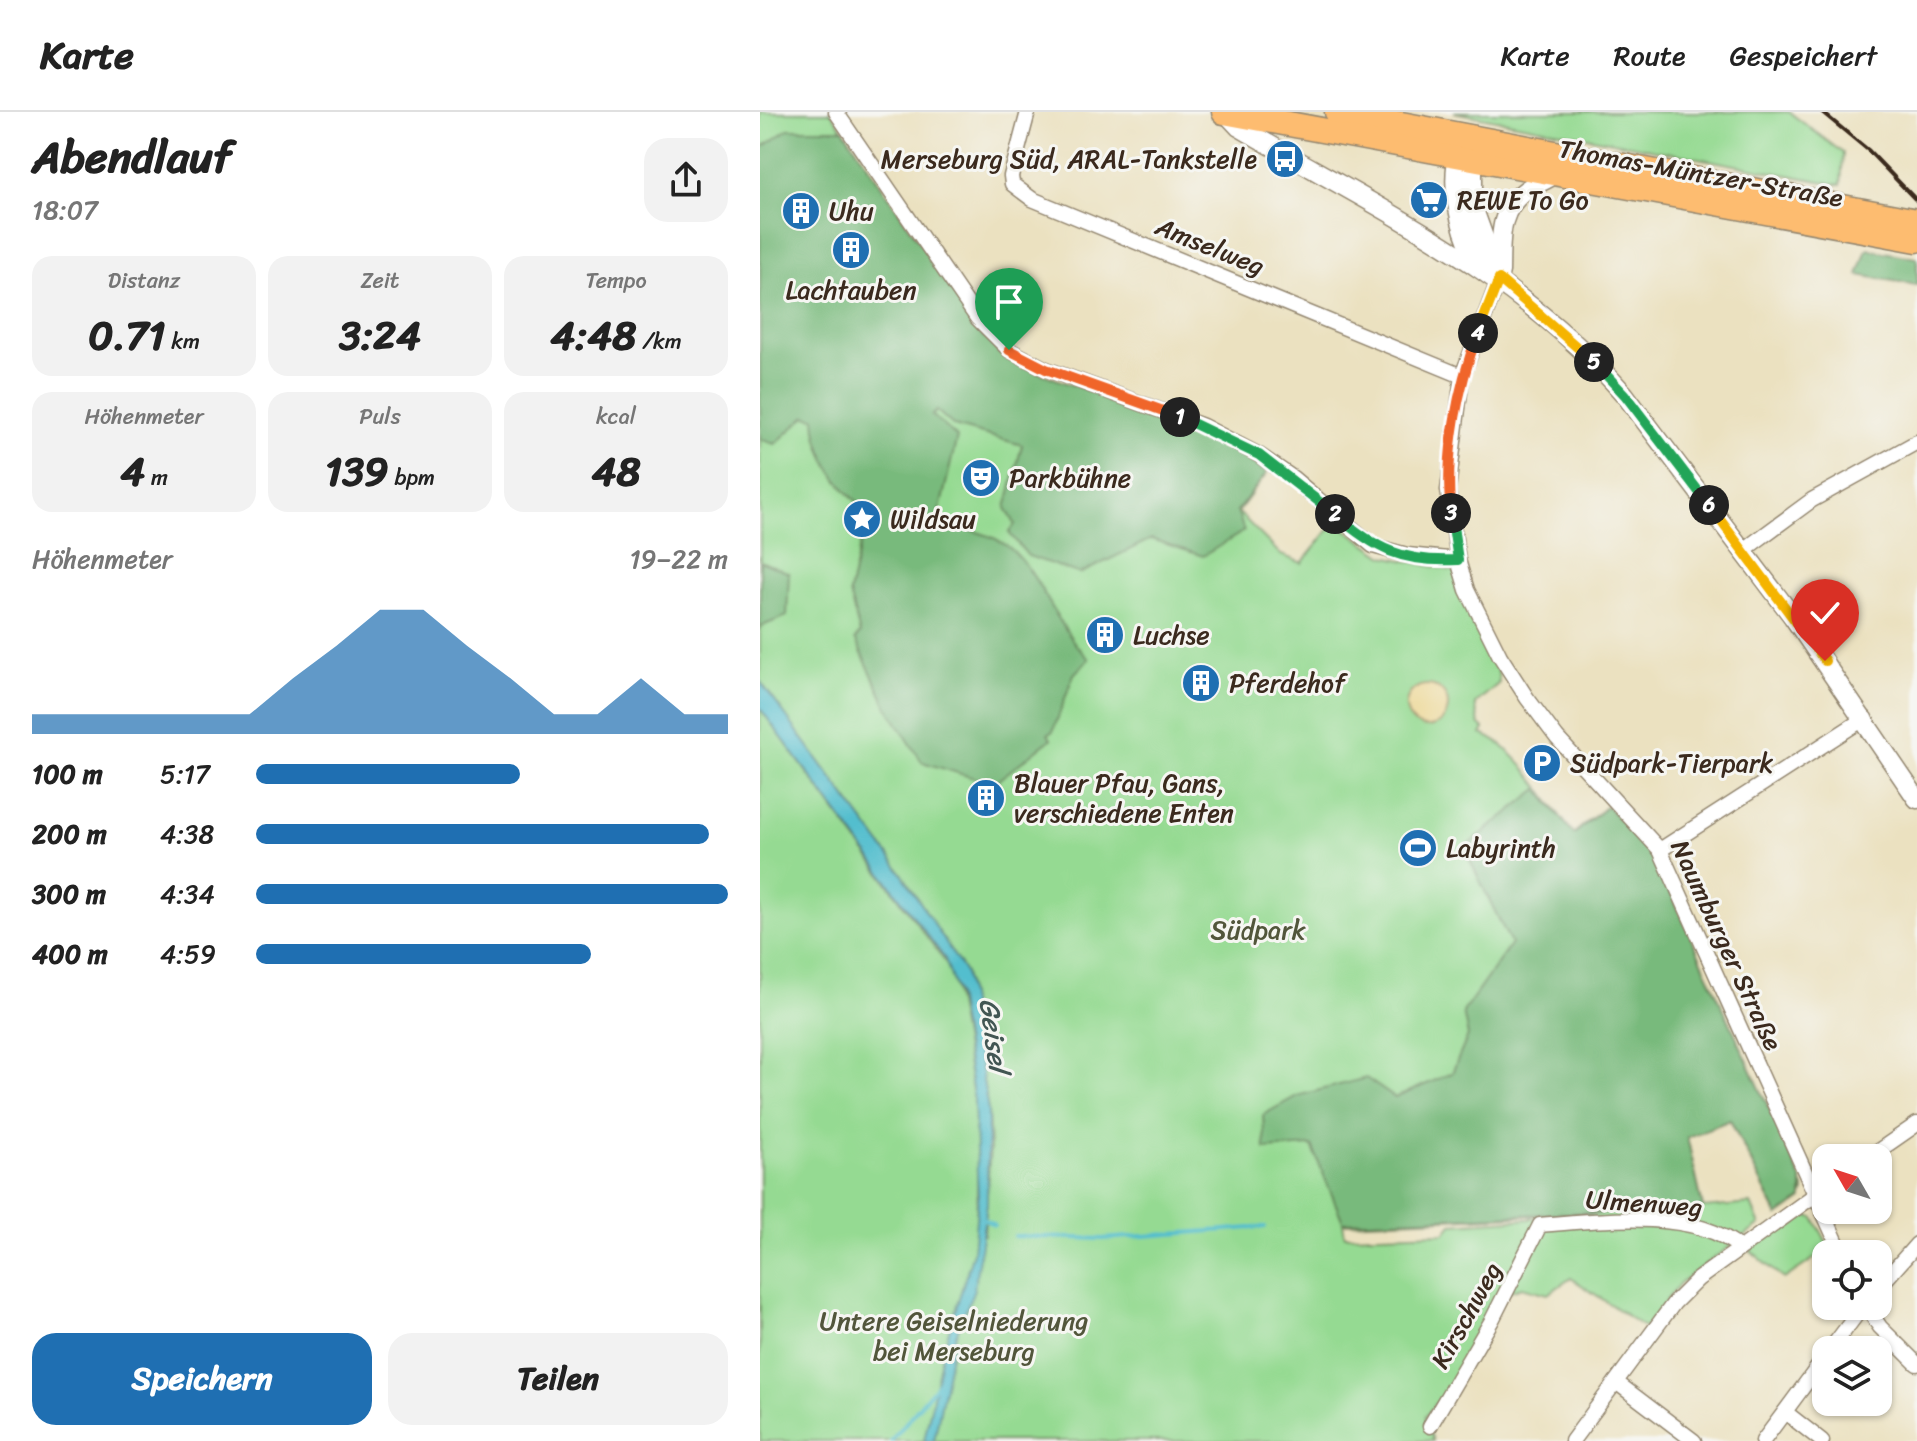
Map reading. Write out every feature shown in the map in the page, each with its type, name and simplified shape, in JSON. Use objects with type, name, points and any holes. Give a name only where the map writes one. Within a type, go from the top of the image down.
[{"type":"main road","name":"Thomas-Müntzer-Straße","points":[[1225,112],[1335,122],[1466,147],[1917,221]]},
{"type":"main road","name":"Thomas-Müntzer-Straße","points":[[1466,147],[1555,174],[1917,240]]},
{"type":"street","points":[[836,112],[977,318],[1009,350],[1046,369],[1203,426],[1259,455],[1293,478],[1373,546],[1407,555],[1458,560]]},
{"type":"street","name":"Amselweg","points":[[1028,112],[1011,176],[1012,184],[1032,199],[1462,376]]},
{"type":"street","points":[[1225,112],[1239,127],[1477,264],[1559,327],[1608,376],[1744,550],[1865,718],[1917,799]]},
{"type":"street","points":[[1466,147],[1454,178],[1458,212],[1477,264]]},
{"type":"street","points":[[1466,147],[1473,207],[1499,279]]},
{"type":"street","points":[[1499,279],[1501,224],[1512,203],[1528,189],[1555,174]]},
{"type":"street","name":"Naumburger Straße","points":[[1499,279],[1462,376],[1448,490],[1458,560],[1467,590],[1516,682],[1557,738],[1660,850],[1812,1171]]},
{"type":"street","points":[[1744,550],[1812,500],[1917,442]]},
{"type":"street","points":[[1660,850],[1865,718]]},
{"type":"street","points":[[1888,1144],[1917,1124]]},
{"type":"street","points":[[1572,1441],[1674,1303],[1698,1279],[1812,1196]]},
{"type":"street","name":"Ulmenweg","points":[[1540,1225],[1615,1221],[1688,1224],[1719,1233],[1740,1248]]},
{"type":"street","name":"Kirschweg","points":[[1430,1426],[1492,1320],[1540,1225]]},
{"type":"street","points":[[1892,1272],[1917,1244]]},
{"type":"street","points":[[1841,1336],[1853,1320]]},
{"type":"street","points":[[1875,1320],[1917,1364]]},
{"type":"street","points":[[1763,1441],[1812,1375]]},
{"type":"street","points":[[1616,1382],[1694,1441]]},
{"type":"street","points":[[1785,1412],[1822,1441]]},
{"type":"green space","name":"Südpark","points":[[760,112],[831,112],[983,336],[1009,360],[1267,473],[1238,512],[1281,555],[1302,563],[1335,522],[1384,556],[1455,571],[1497,662],[1499,683],[1475,704],[1479,724],[1484,729],[1481,734],[1494,740],[1519,762],[1573,834],[1607,806],[1655,858],[1804,1192],[1778,1216],[1730,1120],[1687,1137],[1703,1208],[1751,1204],[1760,1225],[1680,1283],[1645,1328],[1571,1278],[1548,1294],[1522,1287],[1506,1292],[1467,1365],[1425,1417],[1433,1441],[760,1441],[760,708],[951,970],[974,1101],[978,1147],[976,1231],[984,1235],[990,1148],[988,1110],[965,973],[901,872],[760,681]],"holes":[[[1668,1210],[1452,1224],[1445,1233],[1345,1236],[1343,1223]]]},
{"type":"green space","points":[[1454,112],[1789,112],[1843,153],[1841,185]]},
{"type":"green space","points":[[788,129],[843,129],[983,336],[997,348],[1039,372],[1188,428],[1228,448],[1267,473],[1237,511],[1244,531],[1203,556],[1151,539],[1080,574],[1028,556],[1009,533],[1015,524],[1006,508],[1022,445],[954,426],[937,411],[932,415],[957,437],[937,522],[988,536],[1015,553],[1066,631],[1089,659],[1074,674],[1053,731],[1048,734],[1051,739],[993,784],[922,762],[888,708],[855,639],[860,634],[849,593],[865,524],[872,519],[831,470],[818,440],[815,418],[806,416],[775,444],[760,439],[760,149]]},
{"type":"green space","points":[[1867,249],[1917,258],[1917,285],[1858,275]]},
{"type":"green space","points":[[760,561],[789,573],[787,616],[760,627]]},
{"type":"green space","points":[[1538,789],[1574,834],[1607,806],[1655,858],[1802,1181],[1802,1199],[1778,1216],[1730,1120],[1687,1137],[1703,1208],[1343,1222],[1312,1146],[1265,1149],[1263,1115],[1297,1096],[1366,1078],[1395,1098],[1452,1073],[1468,1036],[1463,1012],[1511,944],[1464,848]]},
{"type":"green space","points":[[1797,1216],[1812,1217],[1812,1224],[1817,1224],[1826,1240],[1812,1240],[1812,1260],[1784,1279],[1749,1249]]},
{"type":"sand","points":[[1427,685],[1442,691],[1448,706],[1442,721],[1427,727],[1412,721],[1406,706],[1412,691]]},
{"type":"water","points":[[760,681],[901,872],[965,973],[988,1110],[987,1204],[974,1289],[954,1340],[934,1441],[924,1441],[942,1354],[973,1252],[978,1197],[974,1101],[957,995],[945,959],[760,708]]},
{"type":"waterway","points":[[982,1218],[994,1225]]},
{"type":"waterway","points":[[1015,1236],[1103,1239],[1265,1227]]},
{"type":"waterway","points":[[891,1441],[939,1382]]},
{"type":"railway","points":[[1822,112],[1868,150],[1917,201]]},
{"type":"place","name":"Merseburg Süd, ARAL-Tankstelle","points":[[1285,159]]},
{"type":"place","name":"REWE To Go","points":[[1429,200]]},
{"type":"place","name":"Uhu","points":[[801,211]]},
{"type":"place","name":"Lachtauben","points":[[851,250]]},
{"type":"place","name":"Parkbühne","points":[[981,478]]},
{"type":"place","name":"Wildsau","points":[[862,519]]},
{"type":"place","name":"Luchse","points":[[1105,635]]},
{"type":"place","name":"Pferdehof","points":[[1201,683]]},
{"type":"place","name":"Südpark-Tierpark","points":[[1542,763]]},
{"type":"place","name":"Blauer Pfau, Gans, verschiedene Enten","points":[[986,798]]},
{"type":"place","name":"Labyrinth","points":[[1418,848]]},
{"type":"route","points":[[1009,350],[1046,369],[1203,426],[1259,455],[1293,478],[1373,546],[1432,560],[1458,560],[1448,490],[1462,376],[1499,279],[1559,327],[1625,395],[1825,661]]},
{"type":"water label","name":"Geisel","points":[[994,1035]]},
{"type":"park label","name":"Untere Geiselniederung bei Merseburg","points":[[954,1336]]}]
